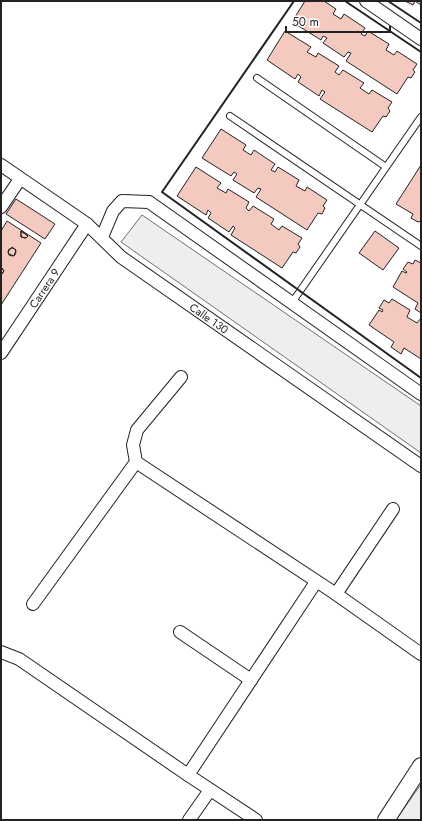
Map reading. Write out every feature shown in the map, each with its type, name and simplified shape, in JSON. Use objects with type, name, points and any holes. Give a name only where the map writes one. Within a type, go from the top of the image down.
[{"type":"street","points":[[366,1],[421,39]]},
{"type":"street","name":"Calle 130","points":[[1,165],[87,224],[121,257],[421,466]]},
{"type":"street","points":[[1,207],[20,179]]},
{"type":"street","points":[[102,237],[113,211],[122,201],[149,202],[291,304],[421,394]]},
{"type":"street","name":"Carrera 9","points":[[1,353],[87,224]]},
{"type":"street","points":[[33,604],[136,462],[133,445],[137,430],[180,377]]},
{"type":"street","points":[[136,462],[336,594],[421,654]]},
{"type":"street","points":[[336,594],[393,509]]},
{"type":"street","points":[[188,775],[316,582]]},
{"type":"street","points":[[180,632],[251,680]]},
{"type":"street","points":[[1,652],[19,659],[256,820]]},
{"type":"street","points":[[386,820],[421,766]]},
{"type":"street","points":[[189,820],[210,790]]},
{"type":"lane","points":[[257,78],[386,168]]},
{"type":"lane","points":[[230,116],[421,246]]},
{"type":"lane","points":[[291,304],[421,117]]},
{"type":"shaded area","points":[[142,215],[421,406],[421,453],[121,242]]},
{"type":"shaded area","points":[[421,784],[421,820],[396,820]]},
{"type":"building","points":[[305,1],[324,1],[336,9],[333,14],[341,19],[344,14],[365,28],[361,34],[365,36],[368,31],[389,44],[386,50],[394,55],[397,51],[417,64],[413,70],[415,72],[411,78],[408,77],[397,94],[346,61],[351,53],[348,52],[344,57],[323,43],[327,38],[323,36],[321,40],[292,22]]},
{"type":"building","points":[[405,1],[415,1],[413,5]]},
{"type":"building","points":[[415,1],[421,1],[421,5]]},
{"type":"building","points":[[285,31],[311,47],[307,52],[316,57],[318,53],[339,66],[335,72],[339,75],[343,70],[364,83],[360,88],[369,94],[372,90],[392,102],[388,108],[390,111],[386,117],[383,116],[372,132],[320,99],[325,92],[322,90],[319,96],[298,82],[301,77],[298,74],[295,79],[267,60]]},
{"type":"building","points":[[221,129],[246,145],[243,150],[251,155],[254,150],[275,164],[271,170],[275,172],[278,167],[299,180],[296,186],[305,191],[307,187],[327,200],[323,206],[325,208],[322,214],[318,213],[307,230],[256,197],[261,189],[258,188],[254,193],[233,180],[237,174],[234,172],[231,176],[202,158]]},
{"type":"building","points":[[421,165],[421,221],[418,222],[411,218],[413,214],[396,204]]},
{"type":"building","points":[[196,167],[221,183],[217,188],[226,193],[228,189],[249,202],[246,208],[249,211],[253,206],[274,219],[271,224],[279,230],[282,226],[302,238],[298,244],[300,247],[296,253],[293,252],[282,268],[231,235],[235,228],[233,226],[229,232],[208,218],[211,213],[208,210],[206,215],[177,196]]},
{"type":"building","points":[[16,199],[55,224],[45,239],[6,214]]},
{"type":"building","points":[[7,221],[41,243],[1,305],[1,275],[4,271],[1,267],[1,231]],"holes":[[[21,231],[28,236],[26,238],[21,237]],[[12,247],[16,250],[14,256],[8,252]]]},
{"type":"building","points":[[21,231],[28,236],[26,238],[21,237]]},
{"type":"building","points":[[375,231],[399,248],[383,270],[359,253]]},
{"type":"building","points":[[10,248],[14,248],[16,252],[14,256],[10,256],[8,254],[8,250]]},
{"type":"building","points":[[415,260],[421,263],[421,313],[415,309],[418,303],[393,287],[402,271],[407,272],[403,269],[408,262],[413,264]]},
{"type":"building","points":[[1,267],[4,271],[1,275]]},
{"type":"building","points":[[392,299],[410,310],[407,317],[417,323],[421,318],[421,359],[404,348],[401,354],[391,347],[394,342],[369,325],[379,310],[382,312],[383,310],[379,308],[384,300],[389,303]]},
{"type":"wall","points":[[294,1],[162,192],[421,378]]},
{"type":"wall","points":[[345,1],[421,52]]},
{"type":"wall","points":[[388,1],[421,23]]}]
